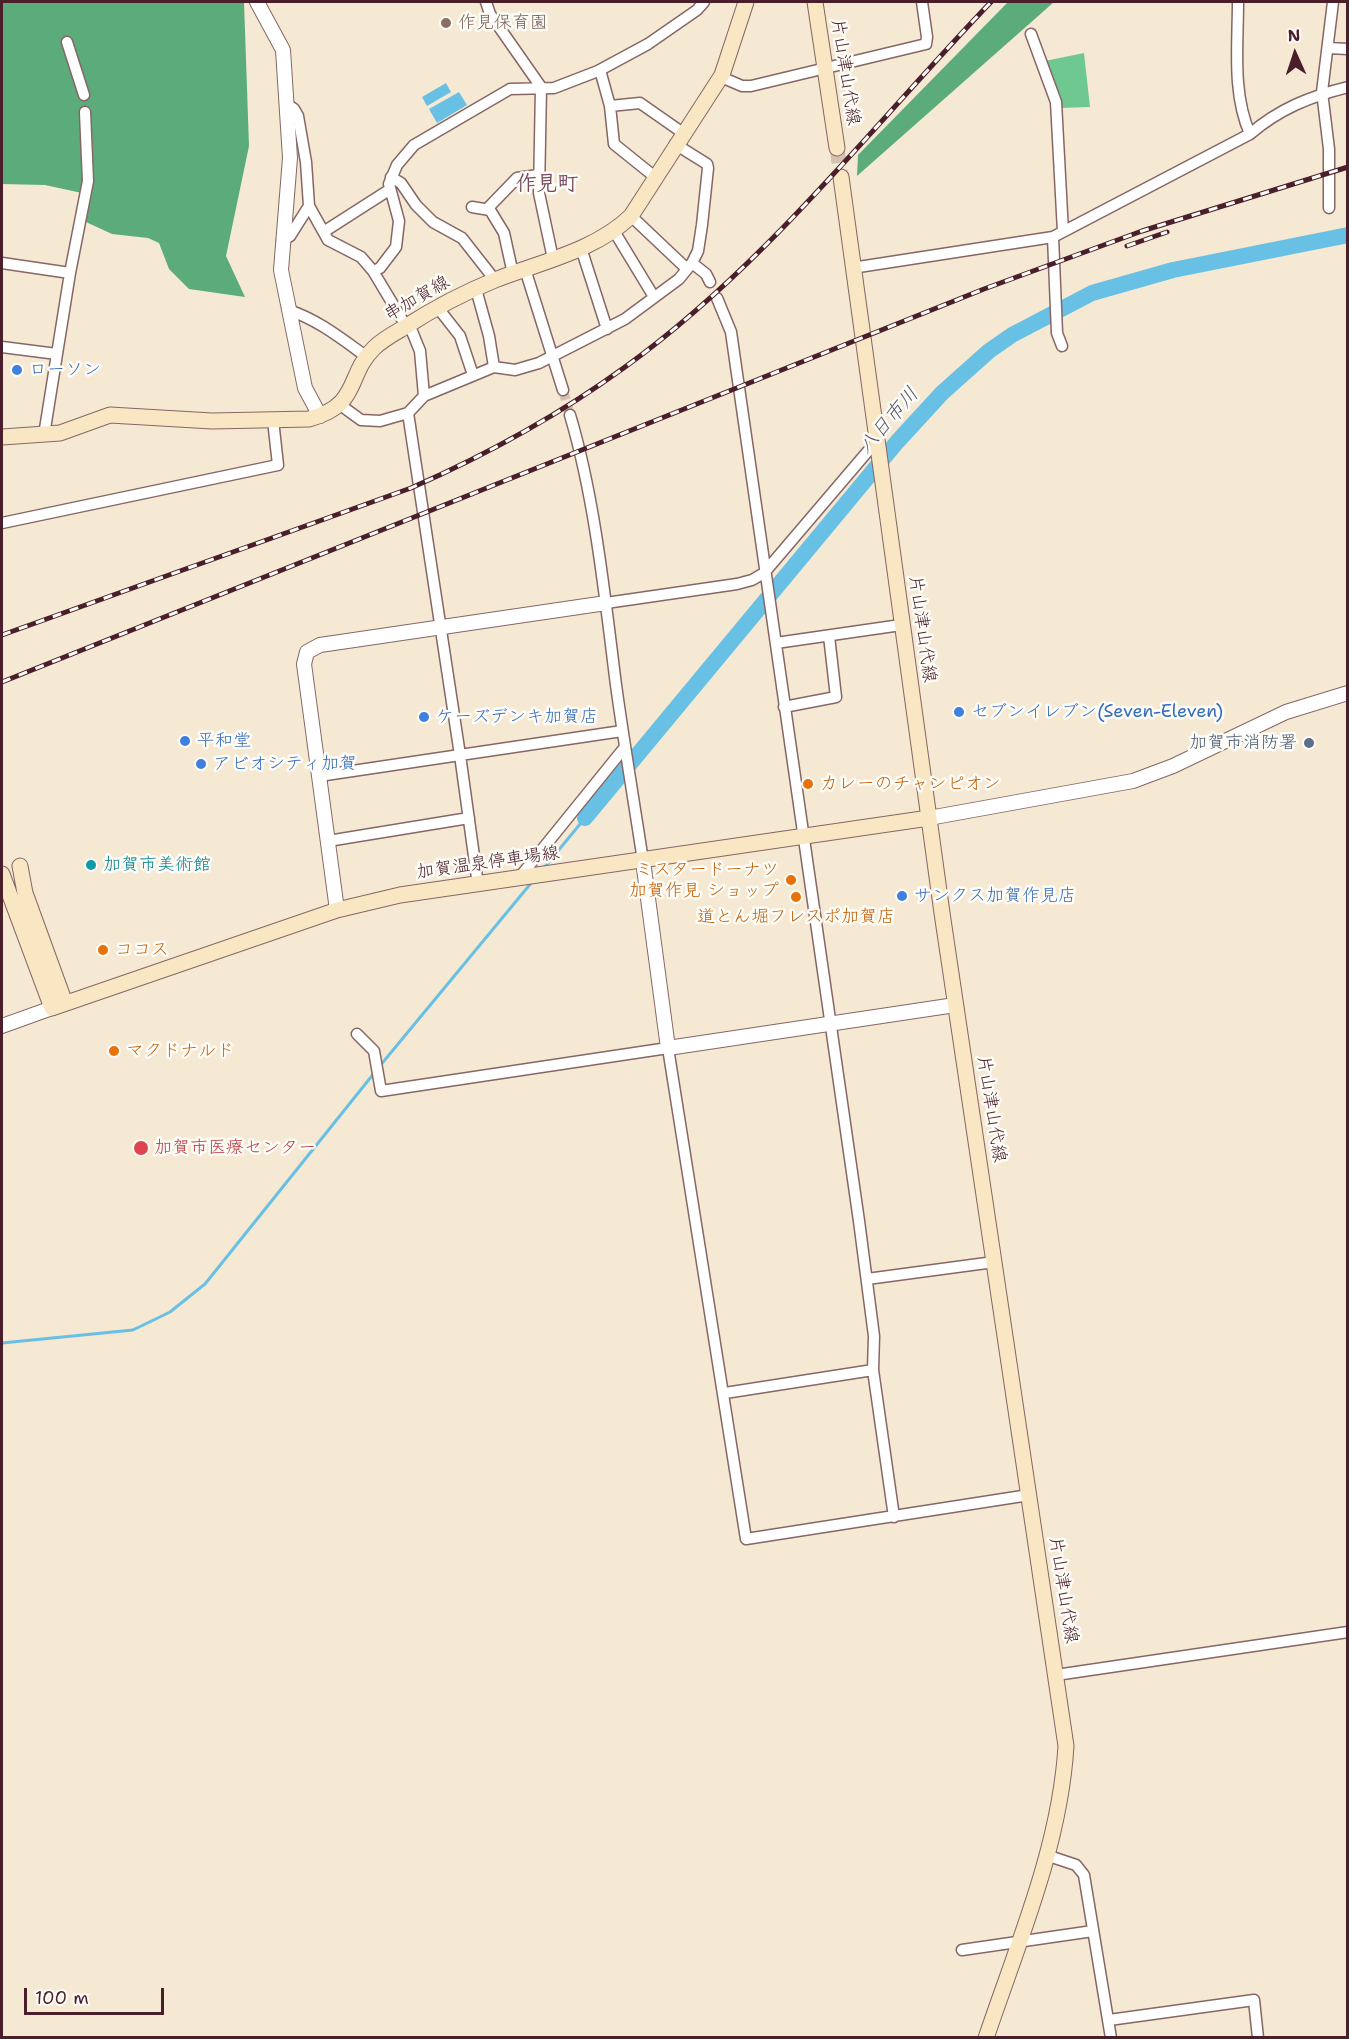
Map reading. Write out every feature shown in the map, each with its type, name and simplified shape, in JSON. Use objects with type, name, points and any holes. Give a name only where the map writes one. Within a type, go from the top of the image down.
[{"type":"main road","name":"串加賀線","points":[[2,437],[44,435],[73,429],[110,415],[212,422],[273,420],[320,416],[339,405],[351,390],[367,357],[375,347],[408,325],[476,288],[581,248],[614,231],[631,216],[679,138],[721,77],[746,2]]},
{"type":"main road","name":"片山津山代線","points":[[815,2],[837,148]]},
{"type":"main road","name":"片山津山代線","points":[[841,177],[874,449],[884,480],[901,626],[1066,1746],[1060,1803],[1046,1855],[986,2037]]},
{"type":"main road","name":"加賀温泉停車場線","points":[[58,1005],[337,910],[400,895],[929,818]]},
{"type":"main road","points":[[20,866],[25,893],[58,1005]]},
{"type":"main road","points":[[2,874],[58,1005]]},
{"type":"street","points":[[257,2],[278,35],[283,50],[290,158],[281,270],[305,388],[320,416]]},
{"type":"street","points":[[486,2],[490,14],[541,87],[543,126],[538,175],[539,193],[553,259]]},
{"type":"street","points":[[373,271],[380,267],[396,247],[399,233],[396,206],[389,190],[391,177],[414,144],[510,89],[566,85],[600,70],[648,44],[697,10],[704,2]]},
{"type":"street","points":[[721,77],[742,86],[751,86],[926,44],[922,2]]},
{"type":"street","points":[[1238,2],[1238,89],[1241,113],[1250,134]]},
{"type":"street","points":[[1329,208],[1329,149],[1322,92],[1333,2]]},
{"type":"street","points":[[1031,34],[1056,102],[1058,235],[1054,297],[1057,333],[1062,345]]},
{"type":"street","points":[[67,42],[84,94]]},
{"type":"street","points":[[1328,48],[1347,49]]},
{"type":"street","points":[[600,70],[610,106],[614,144],[655,177]]},
{"type":"street","points":[[852,268],[1058,235],[1250,134],[1267,119],[1322,92],[1347,87]]},
{"type":"street","points":[[339,405],[362,420],[380,421],[408,413],[424,396],[473,375],[494,367],[515,370],[554,357],[625,319],[679,279],[698,250],[707,164],[640,103],[610,106]]},
{"type":"street","points":[[288,105],[298,116],[306,162],[309,206],[328,240],[361,256],[408,325],[420,351],[424,396]]},
{"type":"street","points":[[44,435],[89,170],[85,112]]},
{"type":"street","points":[[472,207],[488,208],[517,178],[538,175]]},
{"type":"street","points":[[391,177],[401,183],[416,205],[433,222],[462,238],[495,280]]},
{"type":"street","points":[[325,231],[389,190]]},
{"type":"street","points":[[282,241],[290,236],[309,206]]},
{"type":"street","points":[[488,208],[504,233],[554,357],[563,390]]},
{"type":"street","points":[[631,216],[689,266],[706,274],[710,282]]},
{"type":"street","points":[[614,231],[654,297]]},
{"type":"street","points":[[581,248],[607,328]]},
{"type":"street","points":[[2,263],[70,273]]},
{"type":"street","points":[[476,288],[489,336],[494,367]]},
{"type":"street","points":[[717,298],[730,332],[776,643],[867,1279],[874,1336],[873,1370],[894,1516]]},
{"type":"street","points":[[438,308],[460,336],[473,375]]},
{"type":"street","points":[[288,310],[327,329],[367,357]]},
{"type":"street","points":[[2,347],[57,354]]},
{"type":"street","points":[[408,413],[478,885]]},
{"type":"street","points":[[570,415],[580,451],[606,603],[622,731],[643,861],[668,1048],[725,1393],[746,1539],[1029,1495]]},
{"type":"street","points":[[2,523],[278,465],[273,420]]},
{"type":"street","points":[[337,910],[304,664],[307,652],[320,645],[737,584],[765,576],[874,449]]},
{"type":"street","points":[[776,643],[901,626]]},
{"type":"street","points":[[784,707],[836,697],[829,636]]},
{"type":"street","points":[[929,818],[1133,781],[1173,766],[1286,712],[1347,693]]},
{"type":"street","points":[[319,776],[622,731]]},
{"type":"street","points":[[521,878],[626,749]]},
{"type":"street","points":[[328,841],[469,818]]},
{"type":"street","points":[[2,1026],[58,1005]]},
{"type":"street","points":[[357,1034],[370,1044],[375,1057],[381,1091],[956,1005]]},
{"type":"street","points":[[867,1279],[994,1262]]},
{"type":"street","points":[[725,1393],[873,1370]]},
{"type":"street","points":[[1056,1675],[1347,1632]]},
{"type":"street","points":[[1046,1855],[1076,1865],[1084,1875],[1111,2037]]},
{"type":"street","points":[[963,1950],[1094,1931]]},
{"type":"street","points":[[1109,2020],[1254,2000],[1258,2037]]},
{"type":"green space","points":[[2,2],[244,2],[249,146],[226,256],[245,297],[189,289],[169,269],[159,243],[148,238],[112,234],[86,222],[91,195],[45,185],[2,184]]},
{"type":"green space","points":[[1008,2],[1054,2],[857,176],[858,155]]},
{"type":"green space","points":[[1084,53],[1090,107],[1060,108],[1045,61]]},
{"type":"water","points":[[446,83],[451,92],[427,106],[422,97]]},
{"type":"water","points":[[459,92],[467,105],[437,123],[429,109]]},
{"type":"waterway","name":"八日市川","points":[[585,818],[897,442],[942,393],[989,351],[1012,335],[1092,293],[1173,270],[1348,235]]},
{"type":"waterway","points":[[544,868],[585,818]]},
{"type":"waterway","points":[[379,1067],[532,882]]},
{"type":"waterway","points":[[2,1343],[133,1330],[170,1312],[205,1284],[375,1072]]},
{"type":"tunnel","points":[[837,148],[841,177]]},
{"type":"tunnel","points":[[563,390],[570,415]]},
{"type":"railway","points":[[2,635],[411,488],[494,448],[574,402],[625,367],[725,285],[816,193],[991,2]]},
{"type":"railway","points":[[2,682],[984,289],[1142,231],[1348,167]]},
{"type":"railway","points":[[1127,246],[1167,232]]},
{"type":"place","name":"作見保育園","points":[[446,23]]},
{"type":"place","name":"ローソン","points":[[17,370]]},
{"type":"place","name":"セブンイレブン(Seven-Eleven)","points":[[959,712]]},
{"type":"place","name":"ケーズデンキ加賀店","points":[[424,717]]},
{"type":"place","name":"平和堂","points":[[185,741]]},
{"type":"place","name":"加賀市消防署","points":[[1309,743]]},
{"type":"place","name":"アビオシティ加賀","points":[[201,764]]},
{"type":"place","name":"カレーのチャンピオン","points":[[808,784]]},
{"type":"place","name":"加賀市美術館","points":[[91,865]]},
{"type":"place","name":"ミスタードーナツ 加賀作見 ショップ","points":[[791,880]]},
{"type":"place","name":"サンクス加賀作見店","points":[[902,896]]},
{"type":"place","name":"道とん堀フレスポ加賀店","points":[[796,897]]},
{"type":"place","name":"ココス","points":[[103,950]]},
{"type":"place","name":"マクドナルド","points":[[114,1051]]},
{"type":"place","name":"加賀市医療センター","points":[[141,1148]]},
{"type":"district","name":"作見町","points":[[547,185]]}]
